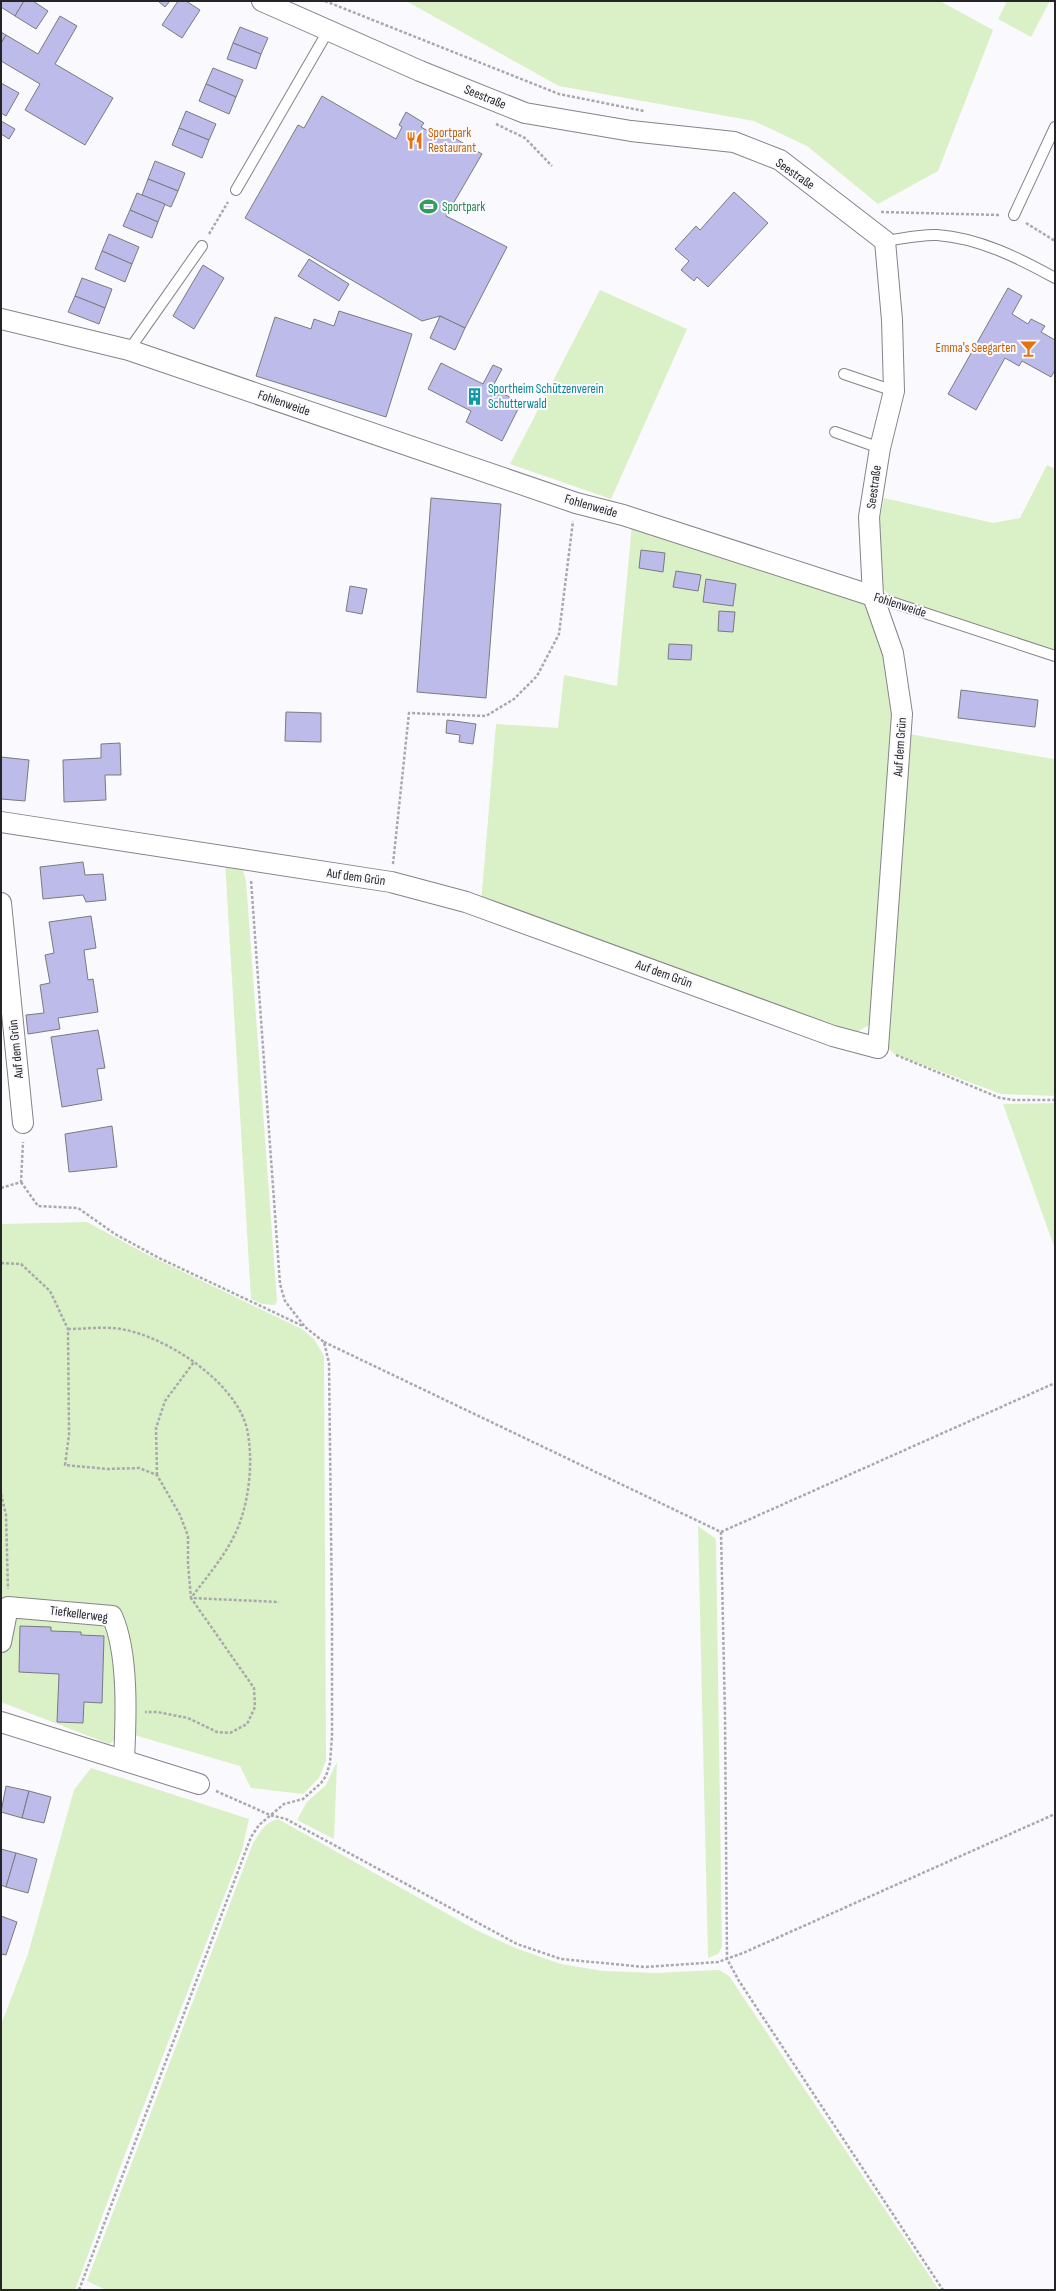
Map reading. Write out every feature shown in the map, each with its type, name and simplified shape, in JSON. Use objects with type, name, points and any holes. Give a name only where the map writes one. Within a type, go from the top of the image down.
[{"type":"street","name":"Seestraße","points":[[262,1],[328,31],[525,113],[632,131],[734,142],[780,160],[885,241],[892,320],[894,391],[880,448],[869,517],[873,596]]},
{"type":"street","name":"Fohlenweide","points":[[1,319],[129,350],[576,503],[623,515],[873,596]]},
{"type":"street","name":"Auf dem Grün","points":[[1,822],[392,882],[466,902],[833,1036],[878,1048],[902,714],[893,653],[873,596]]},
{"type":"street","name":"Auf dem Grün","points":[[1,903],[23,1123]]},
{"type":"street","points":[[1,1642],[8,1607]]},
{"type":"street","name":"Tiefkellerweg","points":[[8,1607],[112,1616],[119,1630],[127,1712],[124,1760]]},
{"type":"street","points":[[1,1722],[199,1784]]},
{"type":"lane","points":[[236,190],[328,31]]},
{"type":"lane","points":[[1014,215],[1055,127]]},
{"type":"lane","points":[[885,241],[936,235],[974,242],[1019,259],[1055,278]]},
{"type":"lane","points":[[129,350],[202,246]]},
{"type":"lane","points":[[844,374],[894,391]]},
{"type":"lane","points":[[835,432],[880,448]]},
{"type":"lane","name":"Fohlenweide","points":[[873,596],[1055,656]]},
{"type":"path","points":[[325,1],[559,94],[650,112]]},
{"type":"path","points":[[491,122],[526,138],[552,166]]},
{"type":"path","points":[[202,246],[236,190]]},
{"type":"path","points":[[880,212],[1014,215],[1055,241]]},
{"type":"path","points":[[392,882],[409,713],[486,716],[514,699],[536,676],[559,634],[576,503]]},
{"type":"path","points":[[248,861],[251,875],[280,1284],[285,1301],[305,1326],[324,1342],[721,1532],[1055,1383]]},
{"type":"path","points":[[878,1048],[1000,1098],[1014,1100],[1055,1100]]},
{"type":"path","points":[[23,1123],[21,1182],[38,1206],[78,1208],[115,1234],[159,1258],[305,1326]]},
{"type":"path","points":[[1,1188],[21,1182]]},
{"type":"path","points":[[1,1263],[21,1264],[50,1291],[68,1329],[69,1435],[65,1465],[107,1469],[139,1468],[157,1475]]},
{"type":"path","points":[[68,1329],[114,1328],[153,1338],[194,1362],[233,1399],[247,1429],[250,1479],[241,1520],[222,1556],[191,1598]]},
{"type":"path","points":[[79,2290],[251,1837],[260,1824],[284,1804],[303,1799],[321,1783],[326,1776],[330,1763],[332,1737],[332,1482],[329,1363],[324,1342]]},
{"type":"path","points":[[127,1712],[157,1712],[188,1718],[217,1732],[230,1733],[247,1724],[255,1707],[254,1688],[191,1598],[188,1564],[188,1536],[180,1515],[157,1475],[156,1428],[165,1401],[194,1362]]},
{"type":"path","points":[[1,1494],[6,1515],[8,1607]]},
{"type":"path","points":[[721,1532],[725,1715],[727,1959],[743,1987],[943,2290]]},
{"type":"path","points":[[191,1598],[279,1602]]},
{"type":"path","points":[[199,1784],[270,1815],[286,1819],[516,1944],[561,1959],[594,1964],[645,1967],[718,1962],[727,1959],[1055,1814]]},
{"type":"green space","points":[[406,1],[940,1],[993,30],[938,171],[878,204],[807,146],[754,121],[559,86]]},
{"type":"green space","points":[[1007,1],[1050,1],[1031,37],[998,19]]},
{"type":"green space","points":[[600,290],[687,329],[611,499],[510,464]]},
{"type":"green space","points":[[1047,465],[1055,469],[1055,652],[893,598],[881,587],[876,536],[884,498],[993,523],[1020,518]]},
{"type":"green space","points":[[632,524],[870,604],[884,650],[895,713],[871,1024],[855,1033],[844,1034],[481,904],[496,724],[558,728],[564,675],[617,686]]},
{"type":"green space","points":[[909,734],[1054,759],[1055,745],[1055,1096],[1001,1094],[894,1054],[887,1047]]},
{"type":"green space","points":[[225,861],[242,867],[246,881],[277,1301],[275,1305],[262,1304],[251,1299]]},
{"type":"green space","points":[[1055,1103],[1055,1249],[1003,1104]]},
{"type":"green space","points":[[87,1222],[146,1254],[302,1329],[314,1339],[324,1356],[326,1761],[319,1778],[303,1794],[251,1788],[240,1766],[124,1732],[109,1744],[1,1702],[1,1224]]},
{"type":"green space","points":[[698,1526],[716,1539],[722,1947],[718,1954],[708,1958]]},
{"type":"green space","points":[[337,1762],[334,1839],[297,1820],[307,1802],[326,1785]]},
{"type":"green space","points":[[91,1768],[249,1819],[242,1850],[124,2157],[75,2290],[1,2290],[1,2025],[28,1954],[74,1790]]},
{"type":"green space","points":[[278,1819],[478,1931],[518,1949],[561,1964],[603,1971],[655,1973],[719,1970],[729,1976],[939,2290],[106,2290],[87,2281],[253,1843],[266,1825],[273,1820]]},
{"type":"building","points":[[1,1],[24,1],[15,16],[1,7]]},
{"type":"building","points":[[24,1],[33,1],[48,11],[36,29],[15,16]]},
{"type":"building","points":[[158,1],[170,1],[165,7]]},
{"type":"building","points":[[178,1],[186,1],[200,10],[182,38],[162,25]]},
{"type":"building","points":[[60,16],[77,26],[55,64],[113,98],[85,145],[25,110],[40,84],[1,61],[1,43],[6,35],[38,54]]},
{"type":"building","points":[[240,27],[268,38],[261,54],[233,43]]},
{"type":"building","points":[[1,32],[6,35],[1,43]]},
{"type":"building","points":[[233,43],[261,54],[256,69],[227,59]]},
{"type":"building","points":[[213,68],[243,80],[236,97],[206,84]]},
{"type":"building","points":[[1,83],[19,93],[6,116],[1,113]]},
{"type":"building","points":[[206,84],[236,97],[229,114],[199,101]]},
{"type":"building","points":[[322,96],[396,139],[402,127],[399,125],[406,112],[424,123],[421,127],[440,138],[444,132],[482,154],[446,216],[507,247],[465,328],[440,316],[422,321],[245,218],[298,125],[304,128]]},
{"type":"building","points":[[186,111],[216,124],[209,140],[179,128]]},
{"type":"building","points":[[1,121],[15,129],[9,139],[1,134]]},
{"type":"building","points":[[179,128],[209,140],[202,158],[172,145]]},
{"type":"building","points":[[155,161],[185,173],[178,191],[148,179]]},
{"type":"building","points":[[148,179],[178,191],[171,207],[142,195]]},
{"type":"building","points":[[734,192],[768,223],[708,287],[697,277],[694,281],[681,270],[689,261],[675,249],[696,226],[700,230]]},
{"type":"building","points":[[137,193],[165,204],[158,222],[130,210]]},
{"type":"building","points":[[130,210],[158,222],[152,238],[123,226]]},
{"type":"building","points":[[109,234],[139,247],[132,264],[102,251]]},
{"type":"building","points":[[102,251],[132,264],[125,282],[95,269]]},
{"type":"building","points":[[309,259],[349,284],[339,301],[298,276]]},
{"type":"building","points":[[203,265],[224,278],[194,329],[173,316]]},
{"type":"building","points":[[82,278],[112,289],[105,308],[75,296]]},
{"type":"building","points":[[1008,288],[1022,296],[1012,314],[1028,324],[1031,319],[1045,326],[1041,332],[1055,340],[1055,370],[1051,377],[1022,361],[1019,366],[1005,358],[976,410],[948,394]]},
{"type":"building","points":[[75,296],[105,308],[99,324],[68,312]]},
{"type":"building","points":[[339,311],[412,334],[386,417],[256,376],[275,317],[311,329],[314,319],[334,326]]},
{"type":"building","points":[[440,316],[465,328],[455,350],[430,338]]},
{"type":"building","name":"Sportheim Schützenverein Schutterwald","points":[[441,363],[483,384],[493,365],[502,369],[492,388],[521,403],[502,441],[466,422],[471,411],[428,389]]},
{"type":"building","points":[[431,498],[501,504],[486,698],[417,692]]},
{"type":"building","points":[[641,550],[665,553],[663,572],[639,568]]},
{"type":"building","points":[[676,571],[701,575],[698,591],[673,587]]},
{"type":"building","points":[[706,579],[736,584],[733,606],[703,602]]},
{"type":"building","points":[[350,586],[367,589],[362,614],[346,611]]},
{"type":"building","points":[[719,611],[735,612],[733,632],[718,631]]},
{"type":"building","points":[[669,644],[692,645],[691,660],[668,659]]},
{"type":"building","points":[[961,690],[1038,700],[1035,727],[958,718]]},
{"type":"building","points":[[286,712],[321,713],[321,742],[285,741]]},
{"type":"building","points":[[447,720],[476,724],[473,744],[459,742],[460,735],[446,733]]},
{"type":"building","points":[[120,743],[121,775],[105,775],[106,800],[64,802],[63,760],[101,758],[101,744]]},
{"type":"building","points":[[1,757],[29,760],[25,801],[1,799]]},
{"type":"building","points":[[83,862],[85,875],[103,874],[106,900],[86,902],[83,895],[43,899],[40,867]]},
{"type":"building","points":[[91,916],[96,948],[84,950],[88,980],[93,979],[98,1012],[58,1018],[60,1029],[28,1034],[26,1015],[44,1013],[40,985],[50,983],[45,955],[54,953],[49,922]]},
{"type":"building","points":[[98,1030],[105,1068],[97,1069],[102,1100],[62,1107],[51,1037]]},
{"type":"building","points":[[112,1126],[117,1167],[69,1172],[65,1134]]},
{"type":"building","points":[[20,1626],[51,1627],[51,1631],[81,1632],[81,1635],[104,1636],[102,1703],[84,1702],[83,1723],[57,1722],[59,1674],[19,1672]]},
{"type":"building","points":[[6,1786],[29,1791],[22,1818],[1,1812]]},
{"type":"building","points":[[29,1791],[51,1797],[44,1823],[22,1818]]},
{"type":"building","points":[[1,1849],[16,1853],[6,1887],[1,1885]]},
{"type":"building","points":[[16,1853],[37,1859],[28,1893],[6,1887]]},
{"type":"building","points":[[1,1916],[17,1922],[6,1955],[1,1954]]},
{"type":"place","name":"Sportpark Restaurant","points":[[415,140]]},
{"type":"place","name":"Sportpark","points":[[429,207]]},
{"type":"place","name":"Emma's Seegarten","points":[[1029,348]]},
{"type":"place","name":"Sportheim Schützenverein Schutterwald","points":[[475,396]]}]
